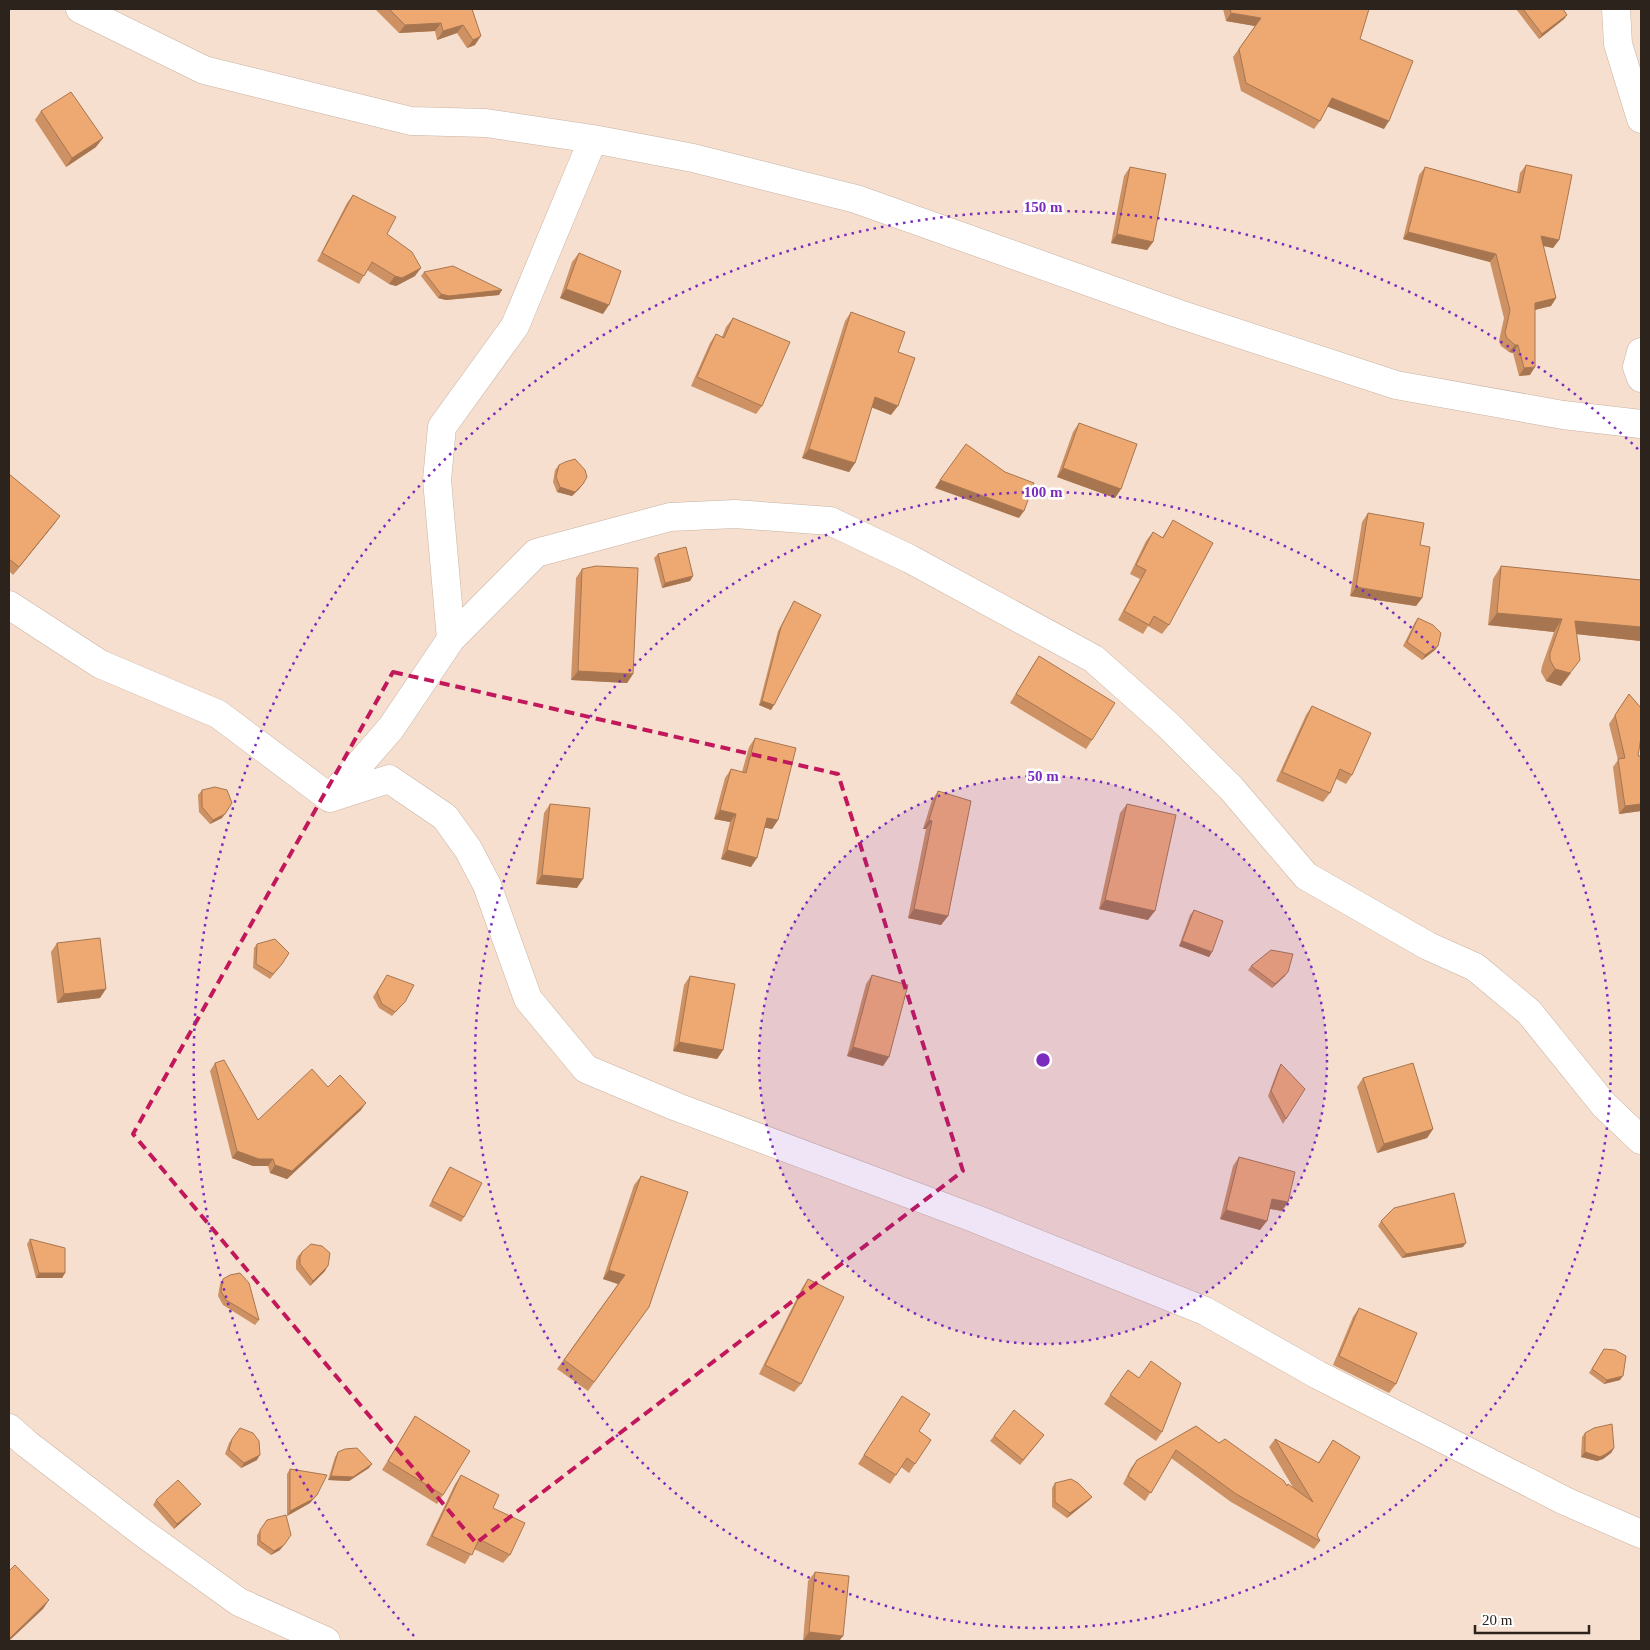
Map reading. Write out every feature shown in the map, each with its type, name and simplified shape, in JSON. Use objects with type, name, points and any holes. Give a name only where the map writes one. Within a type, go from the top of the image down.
[{"type":"street","points":[[80,9],[204,70],[411,121],[486,123],[593,139],[693,158],[856,199],[1179,314],[1396,385],[1562,415],[1641,424]]},
{"type":"street","points":[[1616,9],[1618,44],[1641,119]]},
{"type":"street","points":[[451,639],[437,480],[442,427],[516,326],[593,139]]},
{"type":"street","points":[[1641,352],[1638,367],[1641,378]]},
{"type":"street","points":[[330,798],[391,728],[451,639],[536,553],[670,517],[735,514],[830,521],[910,559],[1094,659],[1168,725],[1230,788],[1306,876],[1428,946],[1475,967],[1529,1012],[1604,1105],[1641,1140]]},
{"type":"street","points":[[9,605],[100,664],[218,714],[330,798]]},
{"type":"street","points":[[330,798],[389,779],[445,817],[468,849],[486,885],[528,999],[586,1069],[677,1107],[976,1219],[1205,1311],[1327,1380],[1565,1502],[1641,1534]]},
{"type":"street","points":[[9,1428],[143,1533],[239,1602],[326,1641]]},
{"type":"highlighted area","points":[[393,672],[838,774],[963,1171],[476,1543],[133,1134]]},
{"type":"building","points":[[389,9],[472,9],[481,36],[473,40],[463,25],[443,31],[441,23],[405,25]]},
{"type":"building","points":[[1230,9],[1369,9],[1360,39],[1413,61],[1389,121],[1332,98],[1320,121],[1246,83],[1239,49],[1261,18],[1231,13]]},
{"type":"building","points":[[1523,9],[1563,9],[1567,15],[1542,34]]},
{"type":"building","points":[[71,92],[103,138],[72,158],[41,111]]},
{"type":"building","points":[[1526,165],[1572,175],[1559,240],[1541,236],[1556,298],[1535,303],[1535,367],[1524,368],[1518,345],[1515,345],[1507,338],[1505,333],[1510,310],[1496,254],[1408,232],[1425,167],[1520,193]]},
{"type":"building","points":[[1130,167],[1166,174],[1153,242],[1117,234]]},
{"type":"building","points":[[353,195],[396,217],[387,234],[412,252],[421,268],[402,278],[395,276],[372,262],[364,276],[322,253]]},
{"type":"building","points":[[579,253],[621,271],[609,305],[566,289]]},
{"type":"building","points":[[453,266],[502,290],[449,296],[441,294],[424,272]]},
{"type":"building","points":[[851,312],[905,332],[898,352],[915,358],[898,406],[875,397],[855,463],[809,449]]},
{"type":"building","points":[[733,318],[790,342],[762,406],[697,377],[716,334],[724,338]]},
{"type":"building","points":[[1079,423],[1137,444],[1121,489],[1063,468]]},
{"type":"building","points":[[966,444],[1005,472],[1034,483],[1024,511],[940,480]]},
{"type":"building","points":[[575,459],[585,470],[587,477],[575,492],[560,487],[556,477],[559,465]]},
{"type":"building","points":[[9,474],[60,516],[19,567],[9,559]]},
{"type":"building","points":[[1368,513],[1424,523],[1420,545],[1430,547],[1422,598],[1356,587]]},
{"type":"building","points":[[1173,520],[1213,543],[1169,625],[1154,616],[1149,625],[1124,611],[1146,570],[1136,565],[1153,532],[1163,538]]},
{"type":"building","points":[[686,547],[693,576],[665,583],[658,554]]},
{"type":"building","points":[[596,566],[638,568],[633,674],[578,671],[582,569]]},
{"type":"building","points":[[1501,566],[1641,580],[1641,627],[1575,621],[1580,660],[1570,673],[1555,669],[1550,660],[1550,653],[1562,619],[1497,613]]},
{"type":"building","points":[[794,601],[821,615],[774,705],[762,701],[781,627]]},
{"type":"building","points":[[1418,618],[1433,625],[1441,633],[1438,646],[1425,655],[1407,642]]},
{"type":"building","points":[[1039,656],[1115,703],[1092,740],[1016,694]]},
{"type":"building","points":[[1629,694],[1641,708],[1641,737],[1638,756],[1641,756],[1641,804],[1625,806],[1618,759],[1625,758],[1615,715]]},
{"type":"building","points":[[1312,706],[1371,733],[1352,775],[1340,769],[1330,793],[1282,772]]},
{"type":"building","points":[[755,738],[796,748],[778,820],[767,818],[757,858],[727,850],[736,814],[720,810],[731,769],[746,773]]},
{"type":"building","points":[[215,787],[227,790],[232,803],[225,814],[213,820],[202,807],[202,790]]},
{"type":"building","points":[[938,791],[971,801],[948,916],[914,909],[932,821],[929,820]]},
{"type":"building","points":[[550,804],[590,808],[583,879],[542,875]]},
{"type":"building","points":[[1127,804],[1176,815],[1155,911],[1105,900]]},
{"type":"building","points":[[1194,910],[1223,921],[1212,952],[1182,941]]},
{"type":"building","points":[[100,938],[106,989],[64,994],[57,943]]},
{"type":"building","points":[[275,939],[289,953],[273,974],[256,964],[257,944]]},
{"type":"building","points":[[1271,950],[1293,954],[1288,972],[1275,984],[1251,966]]},
{"type":"building","points":[[387,975],[414,985],[405,1002],[395,1012],[382,1004],[377,992]]},
{"type":"building","points":[[872,975],[908,985],[889,1057],[853,1047]]},
{"type":"building","points":[[690,976],[735,984],[723,1050],[679,1042]]},
{"type":"building","points":[[224,1060],[258,1120],[312,1069],[328,1087],[340,1075],[366,1103],[292,1171],[275,1165],[273,1159],[259,1159],[237,1151],[215,1063]]},
{"type":"building","points":[[1413,1063],[1433,1129],[1384,1144],[1363,1078]]},
{"type":"building","points":[[1281,1064],[1305,1089],[1286,1119],[1271,1091]]},
{"type":"building","points":[[1239,1157],[1295,1172],[1288,1202],[1272,1199],[1267,1221],[1226,1210]]},
{"type":"building","points":[[450,1167],[482,1183],[464,1217],[432,1201]]},
{"type":"building","points":[[641,1176],[688,1192],[649,1307],[594,1382],[564,1360],[625,1275],[609,1270]]},
{"type":"building","points":[[1454,1193],[1466,1243],[1406,1254],[1381,1221],[1394,1208]]},
{"type":"building","points":[[30,1239],[65,1248],[65,1273],[39,1273]]},
{"type":"building","points":[[311,1244],[322,1246],[330,1253],[328,1266],[313,1281],[300,1264],[302,1252]]},
{"type":"building","points":[[240,1273],[249,1283],[259,1320],[226,1300],[221,1291],[223,1279]]},
{"type":"building","points":[[808,1279],[844,1297],[801,1384],[765,1365]]},
{"type":"building","points":[[1359,1308],[1417,1333],[1396,1384],[1339,1356]]},
{"type":"building","points":[[1604,1349],[1615,1350],[1626,1356],[1623,1376],[1607,1380],[1592,1369]]},
{"type":"building","points":[[1151,1361],[1181,1383],[1162,1432],[1110,1395],[1128,1370],[1139,1378]]},
{"type":"building","points":[[902,1396],[930,1414],[919,1431],[931,1440],[915,1464],[907,1458],[896,1475],[864,1455]]},
{"type":"building","points":[[1014,1410],[1044,1435],[1023,1460],[994,1436]]},
{"type":"building","points":[[415,1416],[470,1451],[443,1495],[388,1461]]},
{"type":"building","points":[[1612,1424],[1614,1448],[1600,1457],[1585,1452],[1585,1433],[1594,1428]]},
{"type":"building","points":[[1196,1426],[1219,1443],[1225,1439],[1284,1481],[1287,1486],[1288,1484],[1313,1502],[1275,1439],[1319,1463],[1333,1440],[1360,1457],[1317,1535],[1320,1541],[1236,1494],[1176,1450],[1151,1493],[1128,1476],[1137,1460]]},
{"type":"building","points":[[240,1428],[253,1433],[259,1441],[260,1455],[244,1463],[229,1450],[232,1439]]},
{"type":"building","points":[[357,1448],[372,1464],[353,1477],[331,1476],[338,1452]]},
{"type":"building","points":[[290,1469],[327,1475],[313,1499],[290,1511]]},
{"type":"building","points":[[461,1475],[499,1495],[493,1508],[525,1523],[510,1555],[479,1539],[472,1555],[432,1536]]},
{"type":"building","points":[[1071,1479],[1078,1483],[1092,1497],[1070,1513],[1055,1502],[1055,1483]]},
{"type":"building","points":[[178,1480],[201,1504],[177,1524],[156,1500]]},
{"type":"building","points":[[286,1515],[291,1535],[284,1545],[274,1551],[260,1541],[260,1530],[267,1520]]},
{"type":"building","points":[[15,1565],[49,1600],[9,1639],[9,1571]]},
{"type":"building","points":[[815,1572],[849,1576],[843,1636],[809,1632]]}]
